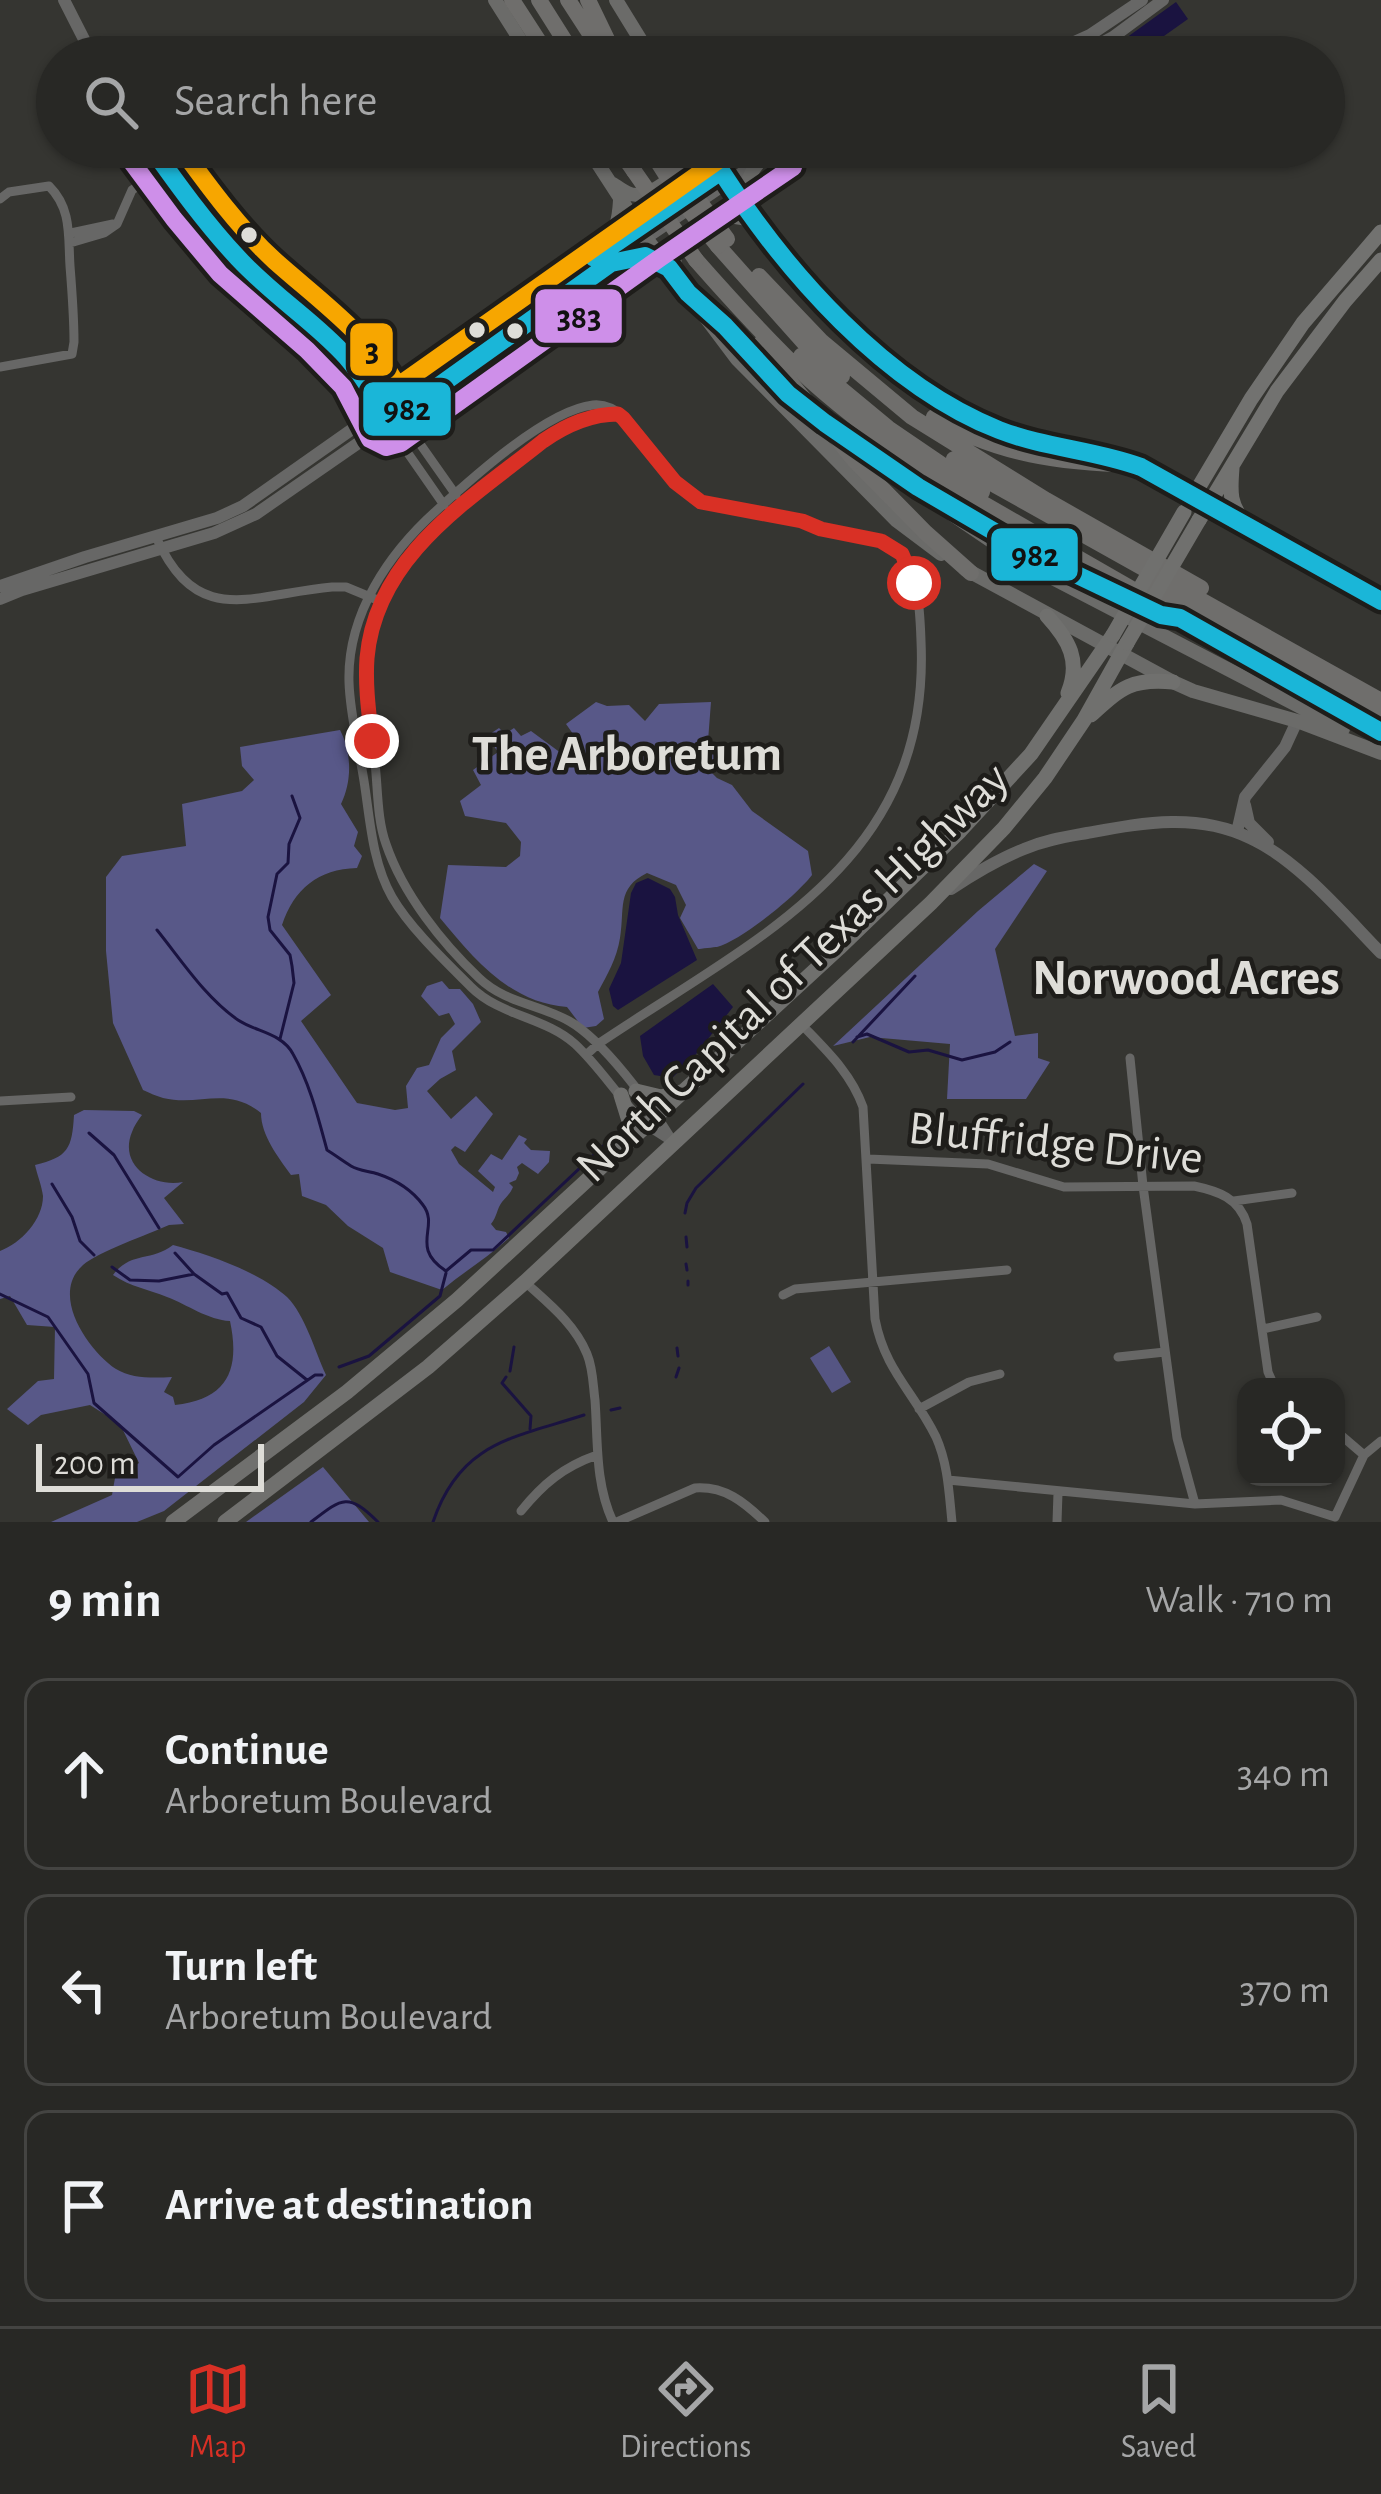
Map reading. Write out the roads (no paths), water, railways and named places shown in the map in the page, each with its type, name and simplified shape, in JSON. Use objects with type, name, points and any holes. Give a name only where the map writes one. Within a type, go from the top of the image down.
[{"type":"highway","points":[[512,0],[535,36]]},
{"type":"highway","points":[[526,0],[548,36]]},
{"type":"highway","points":[[539,0],[561,36]]},
{"type":"highway","points":[[556,0],[579,36]]},
{"type":"highway","points":[[568,0],[591,36]]},
{"type":"highway","points":[[588,0],[606,36]]},
{"type":"highway","points":[[658,168],[743,298],[809,364],[888,428],[986,495],[1381,717]]},
{"type":"highway","points":[[658,168],[712,250],[770,358],[879,487],[971,573]]},
{"type":"highway","points":[[712,250],[912,417],[1046,500],[1381,689]]},
{"type":"highway","points":[[712,250],[807,346],[884,412],[986,480],[1381,701]]},
{"type":"highway","points":[[753,325],[814,384],[928,472],[1381,732]]},
{"type":"highway","points":[[881,392],[963,434],[1006,449],[1045,459],[1134,464]]},
{"type":"highway","points":[[917,488],[1029,552],[1161,615],[1180,618]]},
{"type":"highway","name":"North Capital of Texas Highway","points":[[224,1522],[428,1367],[931,903],[1025,803],[1084,721],[1117,645],[1202,500]]},
{"type":"highway","points":[[1047,616],[1068,642],[1074,658],[1072,682],[1060,712]]},
{"type":"highway","name":"North Capital of Texas Highway","points":[[173,1522],[407,1343],[619,1152],[960,831],[1031,754],[1117,645]]},
{"type":"highway","points":[[1084,721],[1125,686],[1148,680],[1173,682]]},
{"type":"highway","points":[[789,994],[792,1012],[801,1024]]},
{"type":"highway","points":[[619,1152],[630,1124],[629,1093],[652,1097],[684,1091]]},
{"type":"main road","points":[[495,0],[518,36]]},
{"type":"main road","points":[[616,0],[639,36]]},
{"type":"main road","points":[[600,168],[736,359],[897,521],[932,549],[1047,616],[1117,645],[1173,682],[1381,753]]},
{"type":"main road","points":[[609,182],[630,195],[649,193],[683,168]]},
{"type":"main road","points":[[718,168],[793,270],[844,321],[947,404],[994,429],[1028,440],[1134,464],[1381,601]]},
{"type":"main road","points":[[751,168],[746,191],[754,220]]},
{"type":"main road","points":[[620,200],[619,221],[607,257],[646,256],[671,272]]},
{"type":"main road","points":[[671,272],[675,251],[700,228],[723,215],[754,220]]},
{"type":"main road","name":"North Capital of Texas Highway","points":[[1202,500],[1251,399],[1303,322],[1379,238]]},
{"type":"main road","name":"North Capital of Texas Highway","points":[[1202,500],[1232,465],[1276,391],[1381,260]]},
{"type":"main road","points":[[688,293],[788,394],[964,523],[1024,562],[1381,753]]},
{"type":"main road","points":[[1232,465],[1232,503],[1246,525]]},
{"type":"street","points":[[64,0],[82,36]]},
{"type":"street","points":[[1085,36],[1142,0]]},
{"type":"street","points":[[1114,36],[1163,0]]},
{"type":"street","points":[[71,238],[117,224],[132,190],[166,168],[238,257],[346,353],[462,505]]},
{"type":"street","points":[[0,586],[85,556],[214,533],[256,514],[737,168]]},
{"type":"street","points":[[0,199],[9,192],[49,186],[58,195],[71,238],[74,342],[72,354],[0,367]]},
{"type":"street","points":[[0,599],[158,543],[243,506],[382,406],[607,257]]},
{"type":"street","points":[[586,1055],[773,928],[848,861],[880,815],[902,768],[918,720],[921,679],[919,601],[906,561],[896,548],[802,521],[701,502],[675,482],[613,407],[590,405],[531,434],[406,539],[369,596],[356,633],[349,683],[375,855],[392,897],[475,991],[495,1006],[563,1035],[629,1093]]},
{"type":"street","points":[[618,414],[592,416],[556,433],[422,540],[403,563],[372,628],[366,681],[386,844],[398,872],[436,929],[498,994],[569,1021],[598,1044],[629,1093],[674,1142]]},
{"type":"street","points":[[393,419],[450,515]]},
{"type":"street","points":[[158,543],[166,562],[187,585],[218,599],[332,586],[382,603]]},
{"type":"street","points":[[1237,832],[1245,797],[1285,747],[1297,721]]},
{"type":"street","points":[[1245,797],[1250,823],[1275,853],[1381,953]]},
{"type":"street","points":[[931,903],[990,865],[1056,838],[1172,820],[1237,832],[1275,853]]},
{"type":"street","points":[[801,1024],[845,1071],[863,1107],[879,1342],[940,1447],[952,1522]]},
{"type":"street","points":[[1130,1058],[1177,1438],[1195,1504]]},
{"type":"street","points":[[0,1101],[71,1096]]},
{"type":"street","name":"Bluffridge Drive","points":[[868,1159],[988,1164],[1064,1187],[1194,1186],[1234,1202]]},
{"type":"street","points":[[1234,1202],[1292,1193]]},
{"type":"street","points":[[1234,1202],[1247,1224],[1270,1378]]},
{"type":"street","points":[[783,1295],[795,1289],[1007,1270]]},
{"type":"street","points":[[525,1282],[562,1316],[587,1354],[605,1504],[615,1522],[695,1488],[708,1487],[739,1499],[765,1522]]},
{"type":"street","points":[[1263,1329],[1316,1317]]},
{"type":"street","points":[[1118,1357],[1166,1352]]},
{"type":"street","points":[[920,1409],[969,1382],[1000,1374]]},
{"type":"street","points":[[1345,1439],[1364,1456]]},
{"type":"street","points":[[948,1480],[1195,1504],[1281,1500],[1334,1519],[1364,1456],[1381,1441]]},
{"type":"street","points":[[521,1511],[548,1480],[597,1455]]},
{"type":"street","points":[[1057,1522],[1058,1493]]},
{"type":"waterway","points":[[280,1039],[294,983],[290,955],[270,930],[268,917],[277,874],[288,863],[289,844],[300,818],[292,796]]},
{"type":"waterway","points":[[157,930],[226,1011],[288,1047],[309,1089],[327,1150],[354,1168],[397,1182],[419,1200],[429,1221],[429,1254],[446,1271],[471,1250],[493,1250],[618,1132]]},
{"type":"waterway","points":[[853,1042],[915,976]]},
{"type":"waterway","points":[[857,1037],[867,1034],[909,1052],[928,1050],[962,1060],[995,1052],[1010,1042]]},
{"type":"waterway","points":[[685,1213],[696,1188],[803,1084]]},
{"type":"waterway","points":[[89,1133],[114,1155],[159,1228]]},
{"type":"waterway","points":[[52,1184],[80,1241],[94,1255]]},
{"type":"waterway","points":[[686,1237],[687,1247]]},
{"type":"waterway","points":[[175,1253],[194,1274]]},
{"type":"waterway","points":[[686,1264],[687,1270]]},
{"type":"waterway","points":[[112,1267],[130,1280],[159,1281],[194,1274],[227,1293],[241,1318],[261,1327],[277,1356],[307,1380]]},
{"type":"waterway","points":[[339,1367],[369,1356],[440,1296],[446,1273]]},
{"type":"waterway","points":[[0,1294],[48,1317],[88,1374],[94,1403],[178,1477],[214,1445],[315,1375],[322,1375]]},
{"type":"waterway","points":[[510,1371],[514,1347]]},
{"type":"waterway","points":[[677,1348],[678,1356]]},
{"type":"waterway","points":[[676,1377],[679,1368]]},
{"type":"waterway","points":[[506,1377],[502,1383],[531,1416],[530,1429]]},
{"type":"waterway","points":[[611,1410],[620,1408]]},
{"type":"waterway","points":[[433,1522],[444,1495],[474,1459],[512,1438],[584,1415]]},
{"type":"waterway","points":[[311,1522],[345,1502],[359,1506],[378,1522]]},
{"type":"district","name":"The Arboretum","points":[[627,752]]},
{"type":"district","name":"Norwood Acres","points":[[1186,976]]}]
